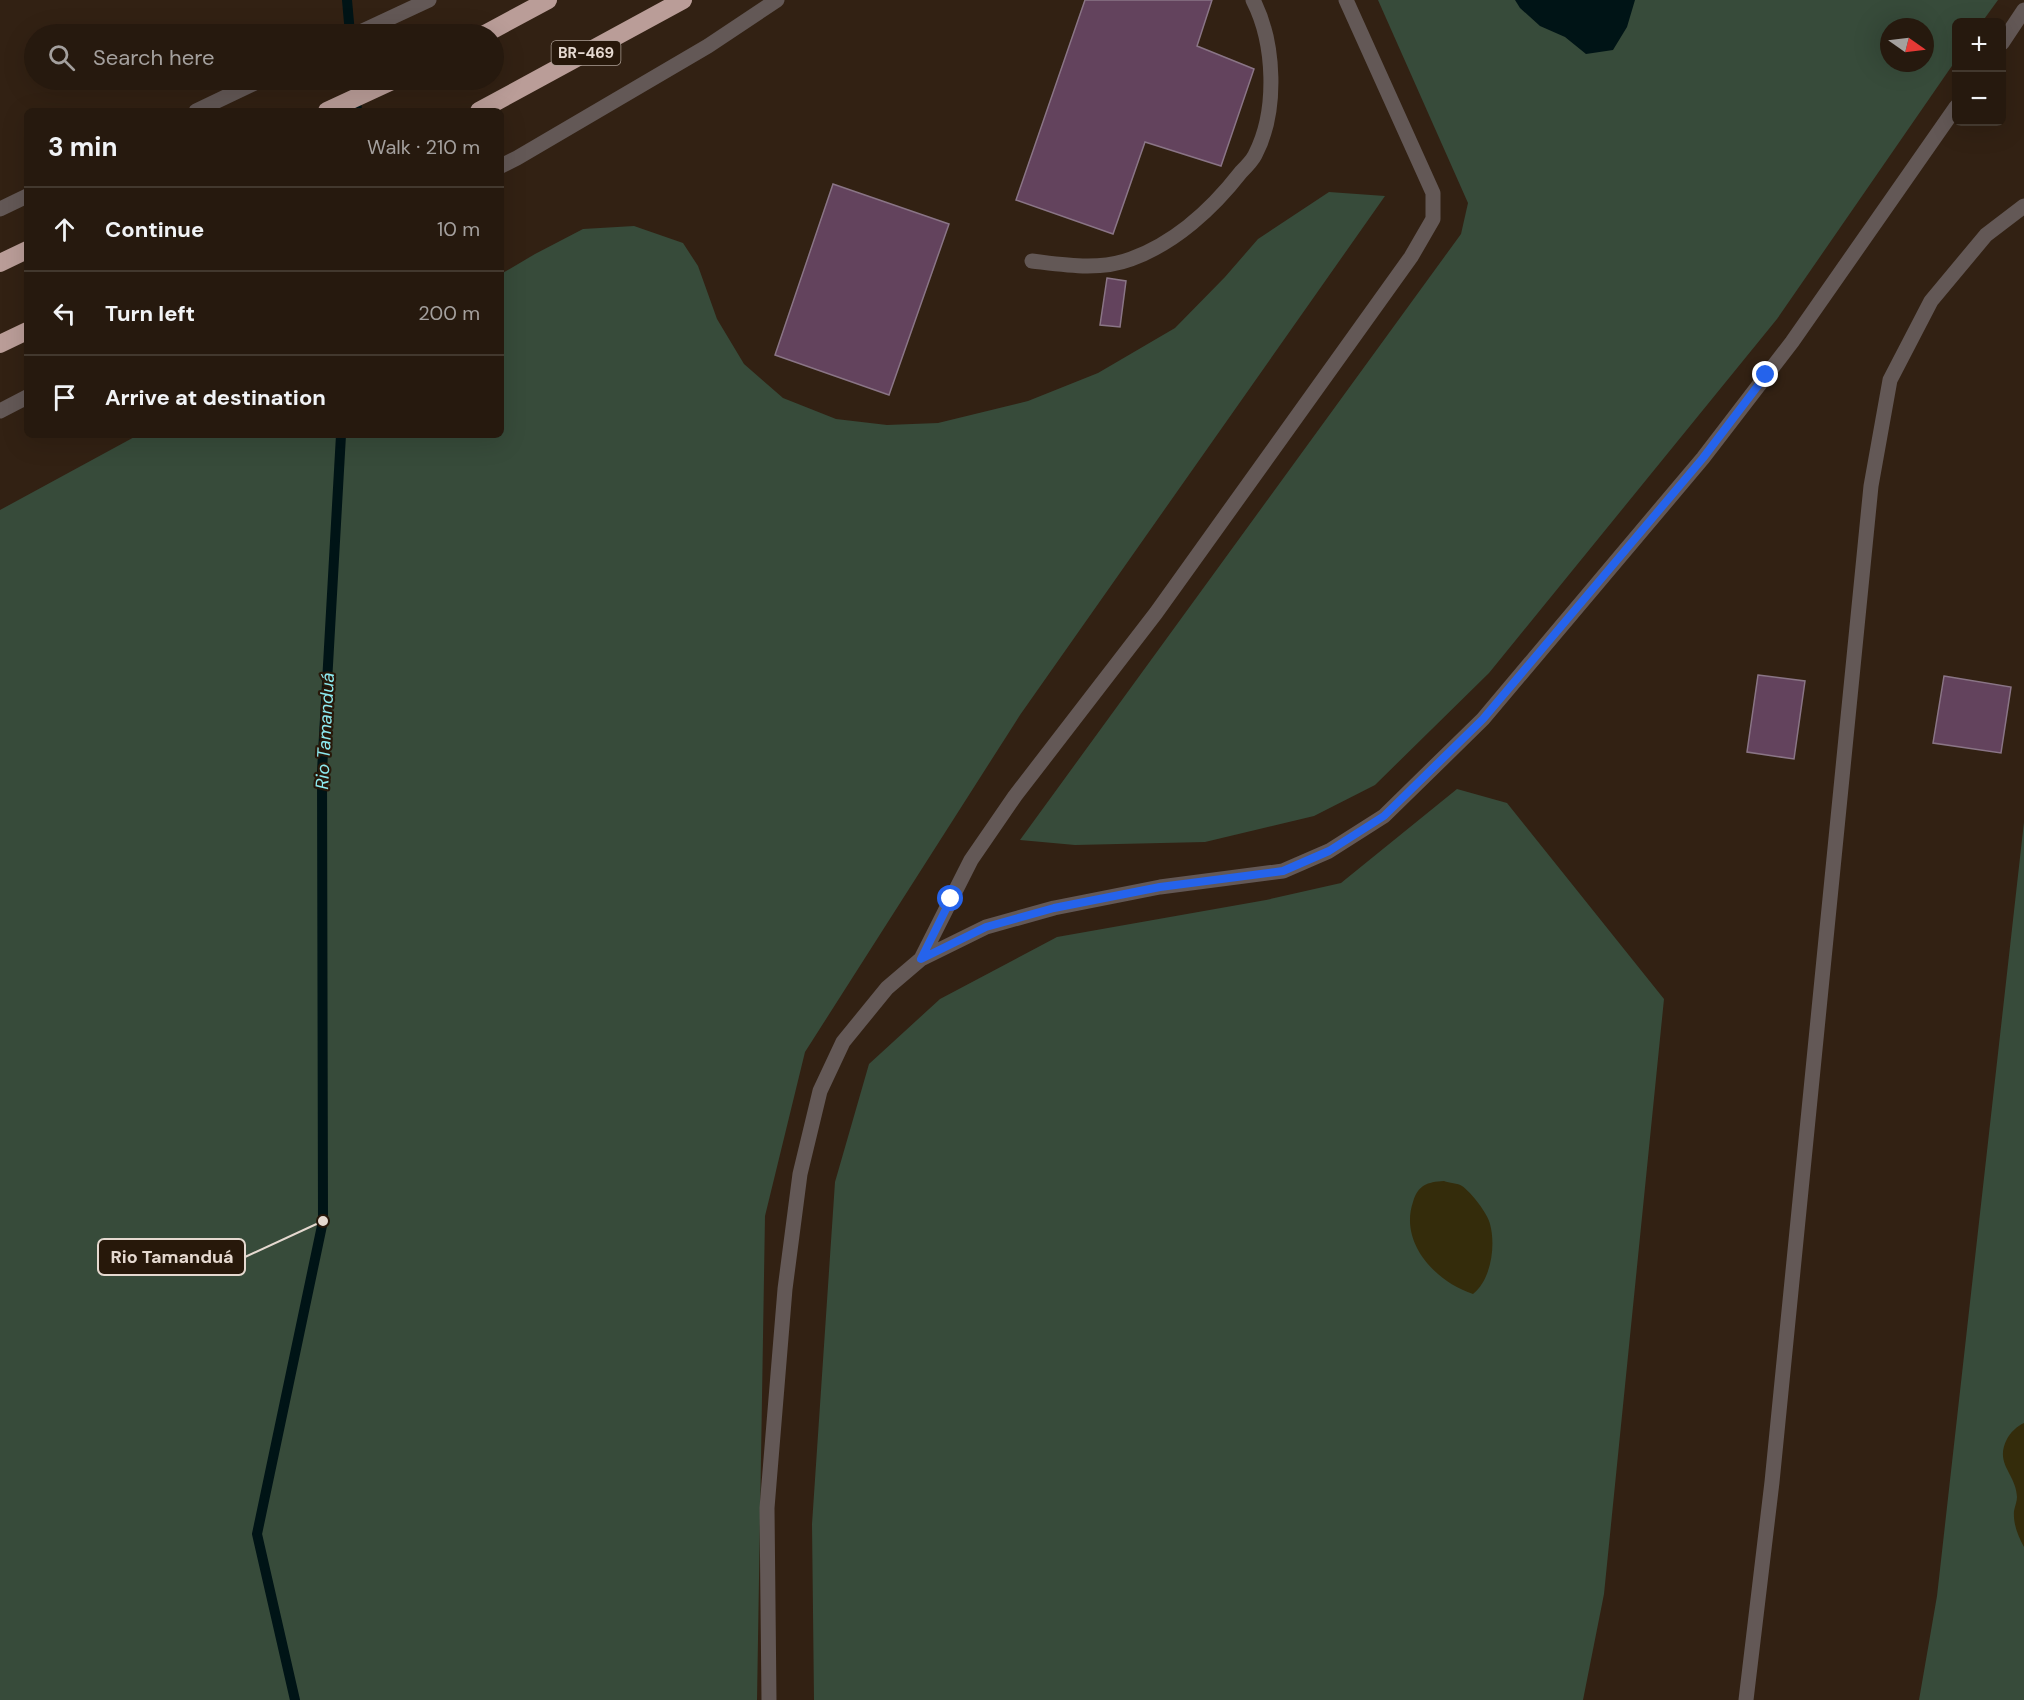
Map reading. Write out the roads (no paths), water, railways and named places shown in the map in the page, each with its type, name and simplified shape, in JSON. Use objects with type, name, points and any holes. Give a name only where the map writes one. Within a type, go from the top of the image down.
[{"type":"highway","points":[[504,24],[548,0]]},
{"type":"highway","name":"BR-469","points":[[485,108],[683,0]]},
{"type":"highway","points":[[333,108],[372,90]]},
{"type":"highway","points":[[0,263],[24,251]]},
{"type":"highway","points":[[0,344],[24,332]]},
{"type":"street","points":[[378,24],[429,0]]},
{"type":"street","points":[[504,164],[708,46],[777,0]]},
{"type":"street","points":[[1032,261],[1095,267],[1130,260],[1161,246],[1196,219],[1227,190],[1255,155],[1269,113],[1271,85],[1268,48],[1252,0]]},
{"type":"street","points":[[921,959],[977,850],[1015,796],[1156,613],[1411,257],[1433,219],[1433,193],[1346,0]]},
{"type":"street","points":[[2006,36],[2024,10]]},
{"type":"street","points":[[202,108],[240,90]]},
{"type":"street","points":[[769,1700],[767,1508],[785,1289],[800,1174],[820,1091],[843,1042],[887,988],[921,959],[986,927],[1054,908],[1160,887],[1283,871],[1329,851],[1384,816],[1483,719],[1703,458],[1792,342],[1952,113]]},
{"type":"street","points":[[0,209],[24,197]]},
{"type":"street","points":[[1746,1700],[1772,1482],[1871,486],[1890,380],[1931,301],[1986,235],[2024,206]]},
{"type":"street","points":[[0,411],[24,399]]},
{"type":"waterway","name":"Rio Tamanduá","points":[[347,0],[349,24]]},
{"type":"waterway","name":"Rio Tamanduá","points":[[355,90],[357,108]]},
{"type":"waterway","name":"Rio Tamanduá","points":[[295,1700],[257,1534],[323,1221],[322,771],[341,438]]},
{"type":"place","name":"Rio Tamanduá","points":[[323,1221]]}]
